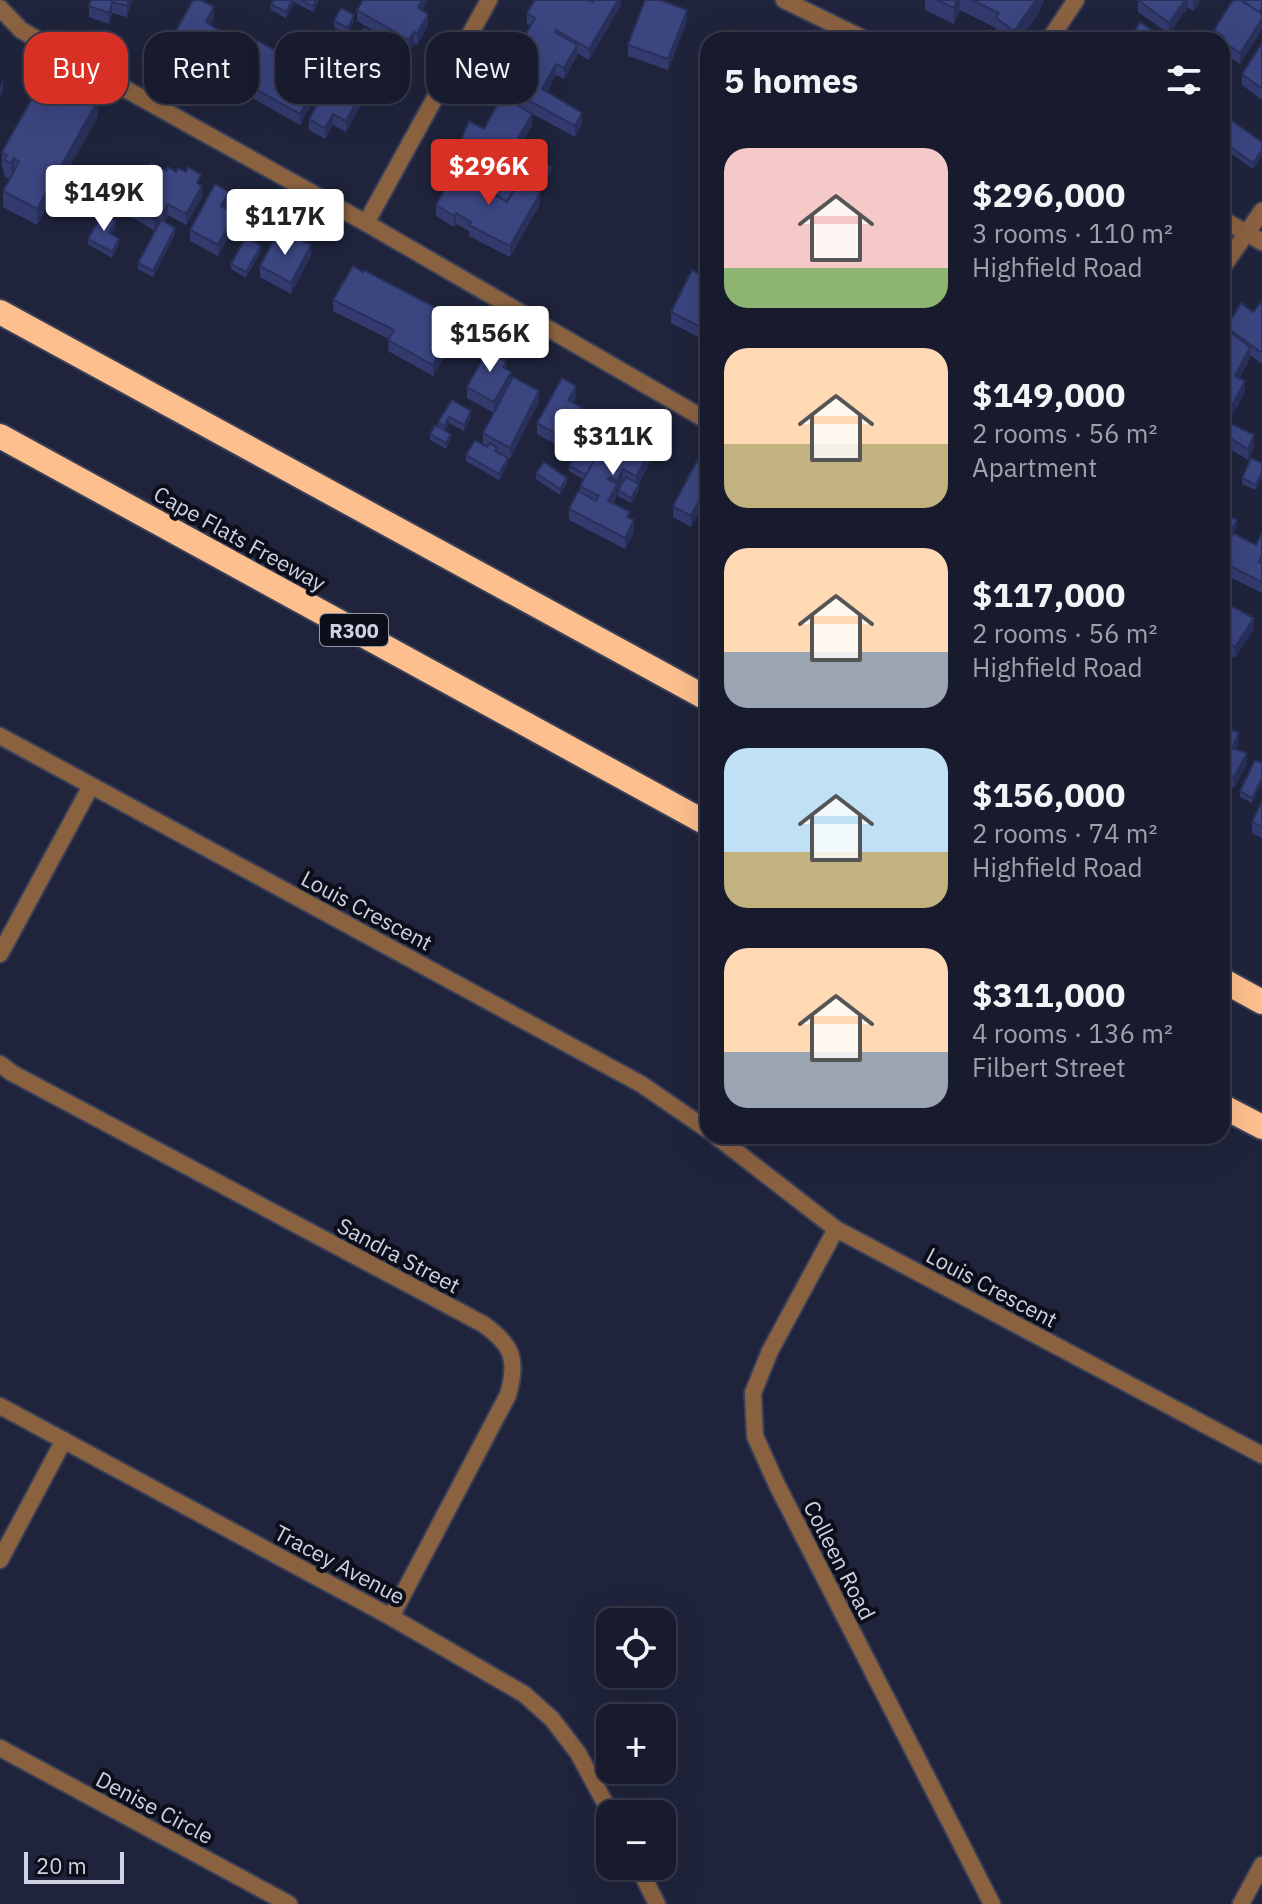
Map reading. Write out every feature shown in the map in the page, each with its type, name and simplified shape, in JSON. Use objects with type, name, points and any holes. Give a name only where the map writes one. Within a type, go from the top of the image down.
[{"type":"highway","points":[[0,312],[700,695]]},
{"type":"highway","name":"Cape Flats Freeway","points":[[0,436],[700,820]]},
{"type":"highway","points":[[1230,984],[1262,1002]]},
{"type":"highway","points":[[1230,1110],[1262,1127]]},
{"type":"street","points":[[366,223],[489,0]]},
{"type":"street","points":[[784,0],[850,32]]},
{"type":"street","points":[[1054,32],[1076,0]]},
{"type":"street","points":[[0,8],[21,30],[366,223],[700,417]]},
{"type":"street","points":[[1230,260],[1254,237],[1262,211]]},
{"type":"street","points":[[1230,224],[1254,237]]},
{"type":"street","name":"Louis Crescent","points":[[0,736],[641,1084],[700,1125]]},
{"type":"street","points":[[0,954],[91,786]]},
{"type":"street","name":"Sandra Street","points":[[0,1064],[483,1324],[499,1335],[511,1351],[514,1372],[508,1395],[391,1617]]},
{"type":"street","name":"Louis Crescent","points":[[726,1144],[836,1229],[1262,1455]]},
{"type":"street","name":"Colleen Road","points":[[836,1229],[770,1351],[753,1393],[755,1436],[777,1485],[992,1904]]},
{"type":"street","name":"Tracey Avenue","points":[[0,1406],[486,1669],[524,1694],[552,1719],[578,1753],[603,1800]]},
{"type":"street","points":[[0,1560],[64,1440]]},
{"type":"street","name":"Denise Circle","points":[[0,1748],[289,1904]]},
{"type":"street","points":[[1241,1904],[1262,1865]]},
{"type":"street","points":[[645,1880],[657,1904]]},
{"type":"building","points":[[91,0],[129,0],[127,6],[112,2],[109,13],[89,6]]},
{"type":"building","points":[[193,0],[201,0],[214,7],[206,22],[222,32],[175,32]]},
{"type":"building","points":[[274,0],[292,0],[286,12],[271,4]]},
{"type":"building","points":[[301,0],[316,0],[313,6]]},
{"type":"building","points":[[363,0],[422,0],[418,8],[428,14],[417,34],[414,32],[410,38],[410,32],[395,32],[357,10]]},
{"type":"building","points":[[535,0],[618,0],[589,49],[555,32],[577,45],[564,68],[556,64],[542,89],[582,113],[575,126],[535,104],[538,104],[538,32],[527,32],[535,18],[527,13]]},
{"type":"building","points":[[645,0],[660,0],[687,10],[668,59],[628,45]]},
{"type":"building","points":[[937,0],[957,0],[954,8]]},
{"type":"building","points":[[972,0],[1036,0],[1014,31],[996,18],[999,13]]},
{"type":"building","points":[[1138,0],[1185,0],[1169,23]]},
{"type":"building","points":[[1233,0],[1241,0],[1262,14],[1262,19],[1240,53],[1230,46],[1230,32],[1214,30]]},
{"type":"building","points":[[1241,0],[1262,0],[1262,8],[1259,12]]},
{"type":"building","points":[[341,8],[354,15],[348,28],[334,21]]},
{"type":"building","points":[[1140,22],[1155,32],[1134,32]]},
{"type":"building","points":[[259,41],[275,50],[275,100],[259,91]]},
{"type":"building","points":[[1262,43],[1262,89],[1242,74]]},
{"type":"building","points":[[29,104],[96,104],[37,209],[3,191],[19,162],[14,158],[11,163],[4,160],[7,155],[2,152]]},
{"type":"building","points":[[282,104],[305,104],[300,114]]},
{"type":"building","points":[[317,104],[355,104],[346,121],[333,114],[325,128],[309,119]]},
{"type":"building","points":[[498,104],[515,104],[532,114],[506,160],[492,152],[487,161],[458,147],[469,121],[484,129]]},
{"type":"building","points":[[1230,119],[1262,142],[1262,150],[1253,163],[1230,147]]},
{"type":"building","points":[[460,155],[516,187],[507,201],[452,169]]},
{"type":"building","points":[[535,159],[551,167],[537,191],[523,182]]},
{"type":"building","points":[[151,163],[166,171],[168,167],[176,172],[178,168],[186,172],[188,167],[201,175],[197,183],[202,186],[186,214],[168,204],[163,213],[159,210],[154,219],[107,192],[118,173],[138,186]]},
{"type":"building","points":[[454,172],[507,202],[520,181],[540,193],[510,246],[469,225],[471,222],[456,213],[454,216],[436,205]]},
{"type":"building","points":[[215,184],[229,192],[221,206],[235,213],[218,245],[190,230]]},
{"type":"building","points":[[103,213],[116,221],[109,233],[119,239],[112,252],[88,239]]},
{"type":"building","points":[[161,220],[175,228],[153,271],[138,263]]},
{"type":"building","points":[[278,232],[311,245],[291,283],[260,266]]},
{"type":"building","points":[[246,237],[261,246],[246,272],[231,264]]},
{"type":"building","points":[[353,266],[440,310],[434,322],[452,332],[433,365],[388,340],[394,330],[333,300]]},
{"type":"building","points":[[692,270],[700,274],[700,327],[671,312]]},
{"type":"building","points":[[1262,301],[1262,353],[1230,330],[1230,321],[1241,303],[1253,312]]},
{"type":"building","points":[[1230,332],[1250,347],[1235,376],[1245,381],[1230,409]]},
{"type":"building","points":[[492,342],[506,350],[501,358],[506,362],[503,367],[511,372],[494,402],[467,387]]},
{"type":"building","points":[[513,377],[539,391],[510,448],[483,433]]},
{"type":"building","points":[[562,378],[576,386],[568,400],[586,410],[569,441],[537,423]]},
{"type":"building","points":[[452,400],[471,411],[464,425],[449,417],[444,426],[438,422]]},
{"type":"building","points":[[615,421],[636,432],[638,430],[649,436],[651,432],[659,436],[636,476],[623,469],[617,481],[608,479],[617,484],[608,501],[630,512],[627,517],[634,520],[625,538],[569,509],[578,491],[596,501],[599,496],[580,486]]},
{"type":"building","points":[[1230,423],[1254,435],[1248,449],[1230,438]]},
{"type":"building","points":[[435,425],[451,434],[446,443],[430,434]]},
{"type":"building","points":[[475,440],[487,447],[490,443],[497,448],[495,451],[508,458],[499,474],[466,455]]},
{"type":"building","points":[[588,444],[599,451],[586,475],[569,466],[575,454],[581,457]]},
{"type":"building","points":[[1251,458],[1262,463],[1256,485],[1242,478]]},
{"type":"building","points":[[697,461],[700,463],[700,502],[691,516],[673,506]]},
{"type":"building","points":[[544,462],[567,478],[560,489],[536,473]]},
{"type":"building","points":[[626,477],[639,484],[631,498],[618,490]]},
{"type":"building","points":[[1230,517],[1237,520],[1230,533]]},
{"type":"building","points":[[1233,533],[1256,545],[1262,533],[1259,562],[1262,563],[1262,582],[1230,566],[1230,539]]},
{"type":"building","points":[[1230,605],[1254,618],[1235,647],[1230,644]]},
{"type":"building","points":[[1230,728],[1239,733],[1232,748],[1247,753],[1234,777],[1230,775]]},
{"type":"building","points":[[1255,760],[1262,763],[1262,778],[1252,798],[1240,791]]},
{"type":"building","points":[[1262,801],[1262,827],[1252,822]]}]
